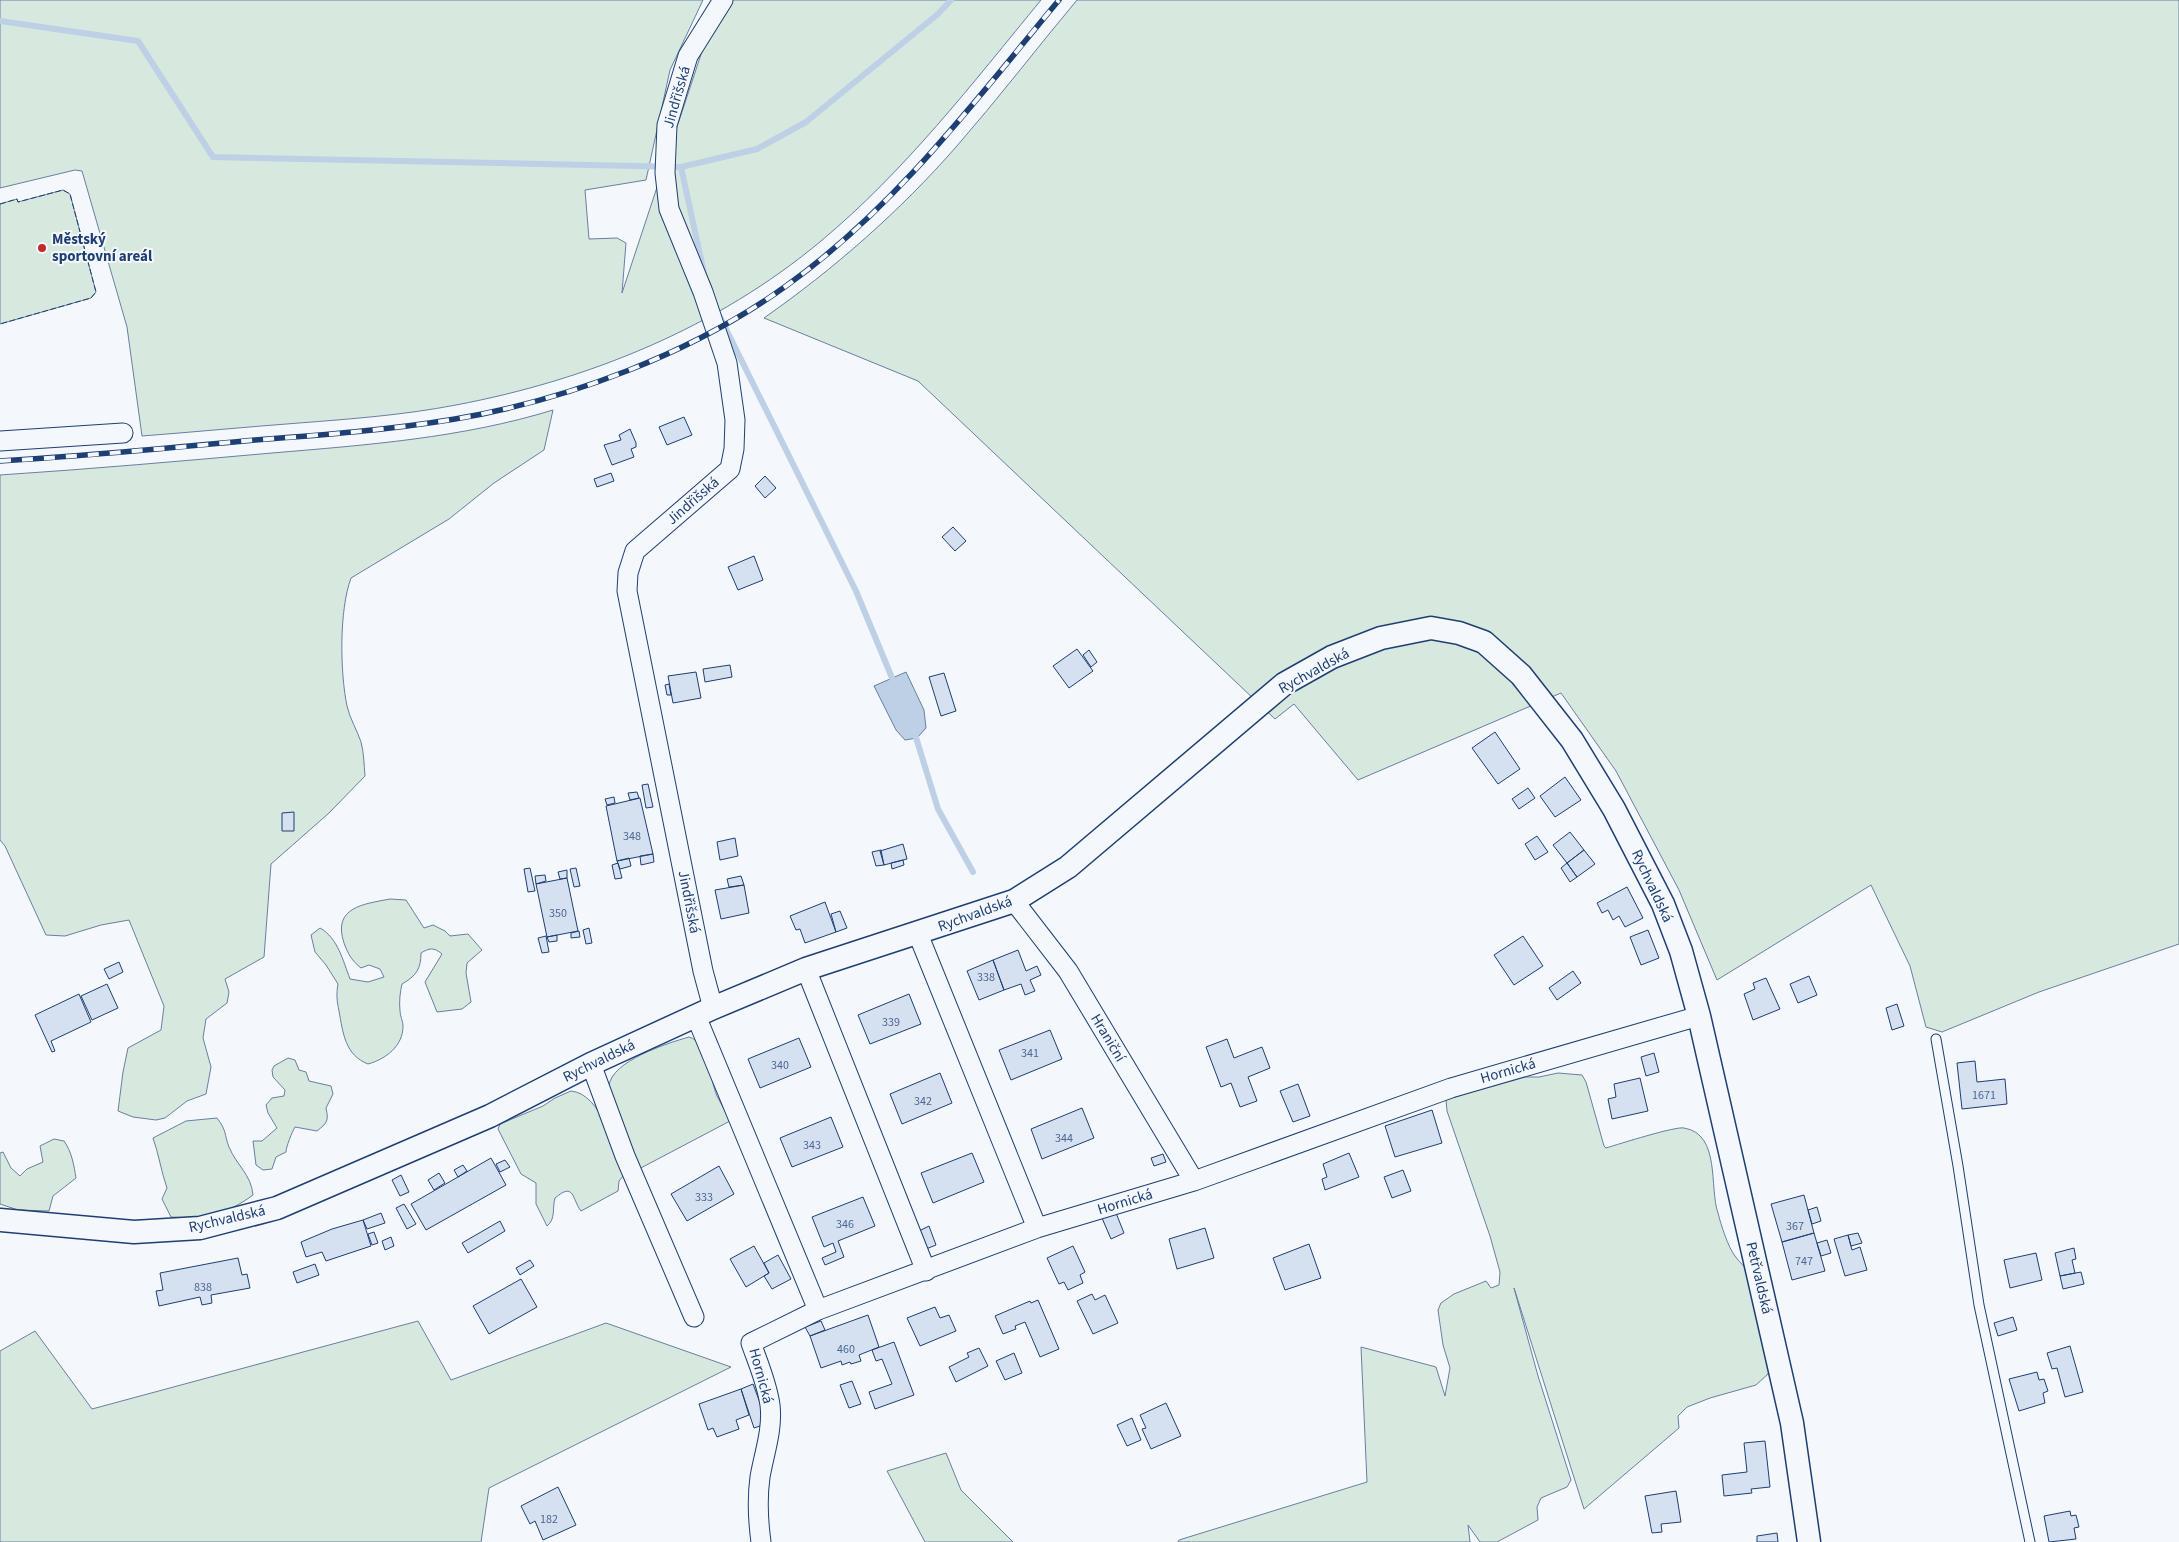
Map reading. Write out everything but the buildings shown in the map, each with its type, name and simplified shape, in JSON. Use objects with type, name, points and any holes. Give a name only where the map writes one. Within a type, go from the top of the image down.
[{"type":"street","name":"Jindřišská","points":[[723,0],[688,56],[667,126],[665,173],[668,209],[702,292],[727,363],[735,420],[734,450],[730,469],[635,551],[628,573],[627,591],[703,971],[704,1012],[818,1310]]},
{"type":"street","points":[[0,441],[122,433]]},
{"type":"street","name":"Rychvaldská","points":[[0,1220],[134,1232],[200,1228],[277,1208],[490,1116],[591,1064],[704,1012],[806,969],[918,934],[1014,901],[1068,866],[1284,684],[1332,657],[1381,638],[1431,628],[1459,633],[1484,642],[1521,675],[1572,740],[1614,809],[1663,904],[1681,950],[1699,1016]]},
{"type":"street","name":"Hraniční","points":[[1014,901],[1068,971],[1194,1181]]},
{"type":"street","points":[[918,934],[1037,1228]]},
{"type":"street","points":[[806,969],[926,1271]]},
{"type":"street","name":"Hornická","points":[[761,1542],[757,1514],[760,1477],[769,1432],[770,1406],[763,1376],[751,1343],[818,1310],[1037,1228],[1194,1181],[1450,1088],[1699,1016]]},
{"type":"street","name":"Petřvaldská","points":[[1699,1016],[1792,1423],[1809,1542]]},
{"type":"street","points":[[591,1064],[625,1156],[694,1317]]},
{"type":"lane","points":[[1936,1039],[1958,1166],[1979,1306],[2030,1542]]},
{"type":"shaded area","points":[[0,0],[703,0],[670,70],[646,180],[585,190],[589,239],[617,238],[626,243],[622,293],[719,0],[1041,0],[937,126],[852,214],[781,272],[739,300],[695,325],[602,365],[554,381],[456,405],[378,416],[142,436],[127,327],[82,171],[75,170],[0,188]]},
{"type":"shaded area","points":[[1077,0],[2179,0],[2179,944],[2039,992],[1942,1032],[1926,1027],[1910,966],[1871,885],[1717,980],[1679,890],[1616,771],[1561,693],[1358,780],[1294,704],[1275,719],[918,381],[764,318],[841,259],[935,171],[972,129]]},
{"type":"shaded area","name":"Městský sportovní areál","points":[[63,190],[70,194],[96,292],[91,298],[0,324],[0,204],[17,199],[18,202]]},
{"type":"shaded area","points":[[553,410],[544,450],[494,483],[449,519],[351,578],[344,607],[343,676],[348,711],[362,746],[365,776],[329,813],[271,864],[264,957],[225,979],[229,992],[227,1003],[206,1019],[203,1038],[211,1067],[206,1094],[187,1101],[165,1118],[156,1120],[133,1117],[118,1111],[128,1048],[161,1030],[164,1006],[129,920],[101,925],[65,936],[46,935],[5,846],[0,840],[0,475],[136,465],[414,439],[519,420]]},
{"type":"shaded area","points":[[390,899],[406,900],[424,928],[433,925],[450,936],[468,934],[482,950],[467,963],[466,973],[471,1002],[462,1009],[437,1012],[425,982],[442,954],[432,949],[421,953],[417,971],[402,984],[400,1013],[403,1026],[400,1040],[387,1055],[368,1064],[354,1055],[346,1042],[338,1004],[338,984],[315,952],[311,935],[320,928],[326,932],[336,944],[350,979],[368,982],[384,977],[380,969],[369,965],[361,968],[355,963],[344,943],[341,931],[342,922],[353,909]]},
{"type":"shaded area","points":[[689,1037],[700,1046],[708,1062],[717,1096],[730,1121],[637,1170],[609,1086],[612,1077],[619,1069],[642,1054]]},
{"type":"shaded area","points":[[288,1058],[295,1060],[299,1070],[306,1072],[309,1081],[331,1086],[333,1094],[326,1108],[327,1119],[323,1126],[317,1131],[295,1127],[286,1152],[276,1157],[272,1169],[263,1170],[256,1165],[253,1141],[262,1141],[277,1128],[268,1113],[266,1105],[272,1098],[284,1096],[285,1090],[273,1077],[272,1070],[274,1066]]},
{"type":"shaded area","points":[[1558,1073],[1582,1075],[1586,1082],[1606,1148],[1679,1128],[1696,1132],[1704,1140],[1712,1163],[1715,1202],[1719,1218],[1732,1252],[1747,1271],[1770,1366],[1768,1374],[1756,1385],[1710,1398],[1687,1407],[1678,1416],[1679,1428],[1584,1509],[1514,1288],[1538,1376],[1571,1480],[1567,1487],[1541,1498],[1537,1507],[1538,1520],[1497,1542],[1480,1542],[1468,1525],[1470,1542],[1178,1542],[1179,1540],[1367,1482],[1361,1347],[1436,1367],[1445,1396],[1450,1368],[1443,1345],[1438,1310],[1441,1303],[1454,1294],[1486,1281],[1491,1288],[1499,1285],[1500,1272],[1490,1236],[1447,1111],[1446,1100],[1518,1077],[1539,1077]]},
{"type":"shaded area","points":[[571,1091],[582,1094],[599,1112],[606,1125],[624,1175],[619,1181],[618,1191],[581,1211],[570,1192],[561,1193],[555,1198],[553,1217],[547,1226],[536,1204],[536,1183],[521,1174],[498,1129],[500,1124],[543,1106]]},
{"type":"shaded area","points":[[217,1118],[224,1129],[232,1154],[250,1181],[253,1195],[233,1207],[214,1214],[194,1217],[171,1217],[162,1199],[167,1188],[153,1138],[186,1121]]},
{"type":"shaded area","points":[[54,1139],[64,1141],[67,1145],[76,1178],[53,1196],[49,1211],[18,1210],[0,1204],[0,1153],[3,1152],[11,1168],[20,1176],[27,1169],[43,1162],[40,1146]]},
{"type":"shaded area","points":[[418,1321],[451,1380],[606,1323],[731,1367],[489,1488],[481,1542],[0,1542],[0,1351],[35,1331],[92,1409]]},
{"type":"shaded area","points":[[946,1453],[961,1490],[1013,1542],[925,1542],[887,1471]]},
{"type":"water","points":[[906,672],[924,710],[926,728],[917,738],[905,740],[896,730],[874,686]]},
{"type":"waterway","points":[[681,167],[757,149],[806,122],[938,14],[951,0]]},
{"type":"waterway","points":[[0,21],[138,41],[213,157],[681,167],[704,273]]},
{"type":"waterway","points":[[720,317],[856,591],[895,685]]},
{"type":"waterway","points":[[914,731],[938,809],[973,872]]},
{"type":"railway","points":[[0,461],[355,432],[455,419],[541,400],[628,371],[670,353],[750,310],[786,286],[825,256],[862,223],[932,152],[1059,0]]},
{"type":"fence","points":[[0,204],[17,199],[18,202],[63,190],[70,194],[96,292],[91,298],[0,324]]},
{"type":"place","name":"Městský sportovní areál","points":[[42,248]]}]
